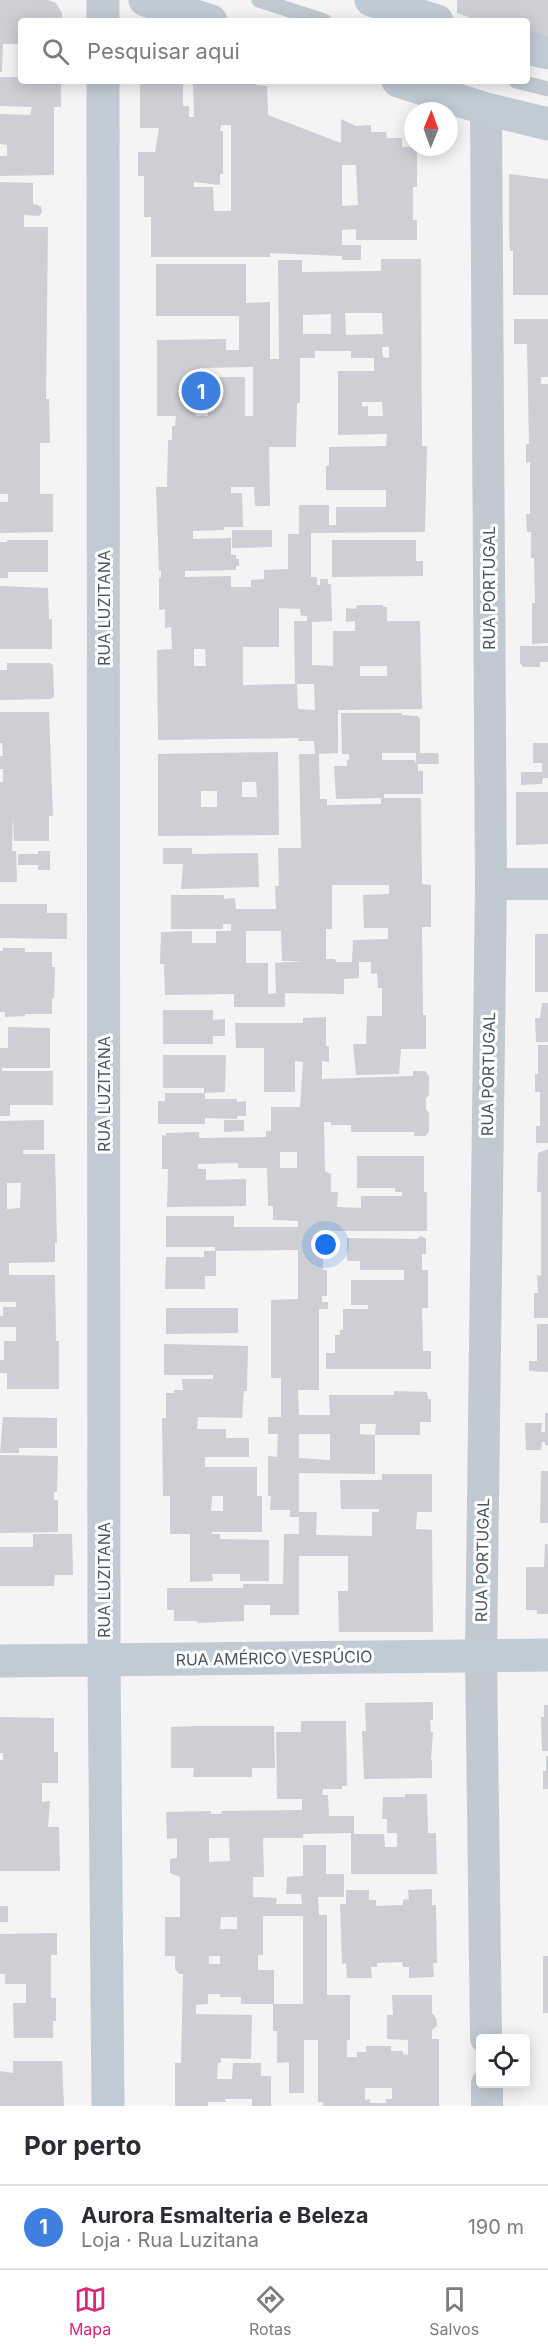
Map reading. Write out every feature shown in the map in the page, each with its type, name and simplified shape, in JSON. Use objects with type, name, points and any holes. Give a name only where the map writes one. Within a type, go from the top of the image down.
[{"type":"street","points":[[103,0],[103,18]]},
{"type":"street","points":[[145,0],[202,18]]},
{"type":"street","points":[[371,0],[428,18]]},
{"type":"street","points":[[530,49],[548,53]]},
{"type":"street","name":"RUA LUZITANA","points":[[103,84],[104,1660],[108,2106]]},
{"type":"street","points":[[407,84],[486,109],[543,116]]},
{"type":"street","name":"RUA PORTUGAL","points":[[486,109],[490,884],[481,1655],[486,2034]]},
{"type":"street","points":[[490,884],[548,884]]},
{"type":"street","name":"RUA AMÉRICO VESPÚCIO","points":[[0,1661],[548,1655]]},
{"type":"street","points":[[487,2088],[487,2106]]},
{"type":"lane","points":[[259,0],[315,18]]},
{"type":"lane","points":[[530,57],[548,67]]},
{"type":"lane","points":[[530,84],[548,88]]},
{"type":"building","points":[[0,0],[48,0],[56,3],[62,13],[62,18],[18,18],[18,44],[3,44],[2,72],[0,72]]},
{"type":"building","points":[[457,0],[548,0],[548,46],[530,41],[530,18],[471,18],[457,13]]},
{"type":"building","points":[[0,77],[18,77],[18,84],[61,84],[61,107],[54,107],[54,175],[0,176],[0,156],[7,156],[7,145],[0,144],[0,114],[30,115],[32,107],[0,106]]},
{"type":"building","points":[[140,84],[183,84],[183,106],[189,106],[189,117],[194,117],[193,84],[267,86],[268,115],[341,143],[341,119],[356,126],[371,125],[371,132],[386,132],[387,138],[402,138],[404,156],[417,156],[417,187],[413,187],[413,220],[417,220],[417,240],[356,240],[356,229],[342,230],[342,245],[361,245],[361,260],[342,260],[342,256],[270,253],[270,257],[151,257],[151,217],[144,217],[144,176],[138,176],[138,152],[155,152],[159,128],[140,128]],"holes":[[[221,125],[231,125],[231,211],[214,211],[213,187],[194,187],[194,182],[220,185],[220,174],[223,174]],[[342,165],[356,165],[358,205],[342,206]]]},
{"type":"building","points":[[509,174],[548,179],[548,295],[513,295],[513,251],[510,251],[509,231]]},
{"type":"building","points":[[0,182],[33,183],[33,204],[41,206],[42,212],[39,216],[24,215],[24,227],[48,227],[46,399],[49,399],[50,443],[40,443],[40,494],[53,494],[53,532],[0,533],[0,502],[8,502],[8,494],[0,494]]},
{"type":"building","points":[[381,259],[421,259],[422,446],[427,446],[425,532],[311,533],[311,577],[317,577],[317,585],[320,585],[320,579],[328,579],[328,584],[331,584],[332,621],[312,622],[312,665],[333,666],[333,631],[355,631],[355,621],[346,622],[346,608],[356,609],[357,605],[383,605],[387,607],[387,621],[420,621],[422,709],[338,710],[338,753],[319,754],[320,799],[327,799],[327,805],[381,804],[381,798],[336,799],[334,766],[347,766],[347,760],[349,760],[349,754],[342,754],[341,713],[402,713],[402,715],[418,716],[420,753],[438,753],[439,764],[418,764],[418,771],[423,771],[423,794],[384,794],[384,798],[421,798],[422,884],[431,885],[431,927],[422,927],[423,1015],[426,1015],[426,1049],[401,1049],[399,1074],[356,1075],[353,1044],[366,1044],[367,1016],[382,1016],[382,988],[378,988],[377,973],[371,974],[371,962],[359,962],[359,978],[344,979],[344,994],[285,993],[285,1007],[234,1007],[234,994],[165,995],[164,964],[160,964],[161,932],[192,931],[192,943],[216,943],[216,931],[231,931],[231,924],[223,924],[223,929],[171,929],[171,895],[224,895],[224,899],[235,898],[236,909],[276,909],[275,886],[279,886],[278,848],[301,848],[299,754],[315,754],[314,741],[298,741],[299,738],[158,740],[157,650],[172,649],[171,627],[165,628],[165,609],[159,610],[161,571],[159,571],[156,487],[167,487],[168,440],[172,440],[172,426],[175,426],[176,416],[157,416],[157,340],[226,339],[226,350],[239,350],[239,316],[156,316],[156,264],[246,264],[246,303],[270,302],[270,359],[279,359],[278,260],[302,260],[302,272],[381,271]],"holes":[[[345,313],[382,313],[383,334],[346,335]],[[331,314],[331,334],[303,334],[303,315]],[[382,347],[389,347],[389,358],[383,357]],[[315,351],[351,351],[351,358],[374,358],[374,371],[338,371],[338,435],[387,434],[386,446],[329,447],[326,490],[386,490],[386,507],[336,507],[336,525],[329,525],[329,505],[299,505],[299,534],[288,534],[288,569],[264,570],[264,579],[251,580],[251,587],[231,587],[231,576],[185,577],[185,571],[236,570],[236,566],[239,566],[239,559],[236,559],[236,555],[231,555],[231,538],[193,539],[193,531],[243,527],[242,493],[231,493],[231,487],[254,487],[255,506],[270,506],[269,447],[296,447],[297,403],[300,403],[300,358],[315,358]],[[253,367],[253,416],[245,416],[245,377],[200,377],[200,368]],[[362,402],[382,402],[383,416],[368,416],[368,406],[362,407]],[[196,405],[208,405],[208,416],[196,416]],[[279,608],[300,609],[301,616],[307,616],[307,621],[294,621],[295,684],[243,685],[243,647],[279,647]],[[194,649],[205,649],[206,666],[194,666]],[[360,666],[387,666],[387,676],[360,676]],[[297,684],[314,684],[315,710],[298,709]],[[382,753],[416,753],[416,763],[414,760],[382,760]],[[332,885],[389,885],[389,894],[363,895],[364,928],[388,928],[388,939],[353,940],[352,962],[336,962],[335,959],[326,959],[326,929],[332,929]],[[246,931],[281,931],[282,961],[303,961],[275,963],[276,993],[268,994],[268,963],[246,963]]]},
{"type":"building","points":[[514,319],[548,319],[548,377],[541,377],[541,384],[548,384],[548,643],[532,644],[532,603],[535,603],[534,558],[531,558],[531,532],[527,532],[526,514],[530,514],[530,462],[526,463],[526,444],[529,444],[527,344],[514,344]]},
{"type":"building","points":[[232,530],[272,530],[272,547],[232,548]]},
{"type":"building","points":[[7,540],[48,540],[48,572],[8,572],[8,578],[0,578],[0,542],[7,542]]},
{"type":"building","points":[[332,540],[416,540],[416,561],[423,561],[423,576],[332,577]]},
{"type":"building","points":[[0,586],[48,588],[49,619],[52,619],[52,649],[0,649]]},
{"type":"building","points":[[520,646],[548,646],[548,662],[540,662],[540,667],[523,667],[520,663]]},
{"type":"building","points":[[7,663],[50,663],[53,665],[54,696],[51,699],[0,700],[0,670],[7,670]]},
{"type":"building","points":[[0,712],[49,712],[53,816],[49,816],[49,841],[14,841],[13,816],[12,851],[16,851],[17,882],[0,882],[0,782],[3,782],[3,769],[0,769],[0,756],[3,756],[2,743],[0,743]]},
{"type":"building","points":[[533,743],[548,743],[548,778],[543,778],[542,784],[521,785],[521,772],[542,772],[542,763],[533,763]]},
{"type":"building","points":[[278,752],[279,835],[158,836],[158,754]],"holes":[[[242,782],[256,782],[257,797],[242,797]],[[201,791],[217,791],[217,807],[201,807]]]},
{"type":"building","points":[[516,792],[548,792],[548,844],[516,845]]},
{"type":"building","points":[[163,848],[192,848],[192,854],[258,853],[259,887],[181,889],[183,864],[163,864]]},
{"type":"building","points":[[38,851],[50,851],[50,870],[38,870],[38,865],[18,865],[18,854],[38,854]]},
{"type":"building","points":[[0,904],[47,904],[47,913],[67,913],[67,939],[0,938]]},
{"type":"building","points":[[535,934],[548,934],[548,992],[535,992]]},
{"type":"building","points":[[3,948],[25,948],[25,952],[52,952],[52,967],[55,967],[52,1014],[5,1017],[5,1012],[0,1012],[0,951],[3,951]]},
{"type":"building","points":[[542,1003],[548,1003],[548,1042],[536,1042],[535,1018],[540,1018]]},
{"type":"building","points":[[163,1010],[213,1010],[213,1020],[225,1019],[225,1036],[213,1036],[213,1044],[163,1044]]},
{"type":"building","points":[[326,1017],[326,1046],[329,1046],[329,1062],[322,1061],[322,1079],[413,1076],[413,1071],[425,1071],[429,1076],[426,1109],[429,1113],[429,1132],[425,1136],[414,1136],[414,1132],[351,1132],[351,1125],[331,1125],[331,1122],[324,1122],[325,1171],[331,1174],[331,1192],[338,1192],[337,1207],[361,1208],[361,1196],[402,1196],[402,1192],[395,1192],[395,1188],[357,1188],[357,1156],[424,1156],[427,1231],[324,1231],[323,1270],[327,1270],[327,1296],[322,1296],[322,1302],[328,1302],[328,1309],[319,1309],[319,1390],[298,1390],[299,1415],[330,1415],[329,1395],[394,1395],[394,1391],[427,1392],[428,1399],[431,1399],[431,1422],[420,1422],[420,1435],[375,1435],[375,1474],[299,1473],[299,1512],[317,1512],[316,1535],[372,1536],[372,1512],[379,1512],[379,1509],[341,1509],[340,1480],[382,1480],[382,1474],[432,1474],[432,1512],[417,1512],[416,1529],[432,1530],[433,1632],[339,1632],[338,1591],[348,1591],[348,1556],[299,1556],[299,1615],[270,1615],[270,1605],[244,1605],[244,1621],[197,1623],[197,1621],[174,1621],[174,1610],[167,1610],[167,1588],[243,1588],[243,1584],[283,1584],[284,1534],[299,1534],[299,1517],[290,1517],[290,1510],[270,1510],[271,1496],[268,1496],[268,1456],[277,1457],[278,1434],[268,1434],[268,1417],[281,1417],[281,1378],[271,1378],[271,1300],[298,1299],[298,1250],[216,1251],[216,1276],[205,1276],[205,1289],[165,1289],[166,1257],[204,1257],[204,1251],[215,1251],[215,1247],[166,1247],[166,1216],[234,1216],[234,1227],[298,1227],[298,1221],[273,1220],[273,1206],[268,1206],[267,1168],[238,1168],[238,1163],[198,1164],[198,1169],[206,1169],[206,1180],[246,1179],[246,1206],[167,1207],[168,1169],[162,1169],[162,1135],[199,1132],[199,1138],[266,1137],[266,1131],[271,1131],[271,1107],[300,1107],[303,1062],[295,1061],[295,1092],[264,1092],[264,1048],[236,1048],[235,1023],[303,1023],[303,1018]],"holes":[[[280,1152],[297,1152],[297,1168],[280,1168]],[[360,1424],[376,1424],[375,1435],[360,1434]],[[299,1434],[330,1434],[330,1460],[299,1458]]]},
{"type":"building","points":[[8,1027],[50,1028],[50,1068],[2,1068],[2,1071],[53,1071],[53,1105],[10,1105],[10,1116],[0,1116],[0,1048],[8,1048]]},
{"type":"building","points":[[538,1045],[548,1045],[548,1143],[536,1143],[536,1126],[540,1126],[540,1092],[535,1092],[535,1074],[538,1074]]},
{"type":"building","points":[[163,1055],[226,1055],[225,1092],[205,1093],[205,1099],[246,1101],[246,1116],[237,1116],[237,1119],[205,1118],[205,1124],[158,1124],[158,1101],[165,1101],[165,1093],[204,1093],[204,1088],[163,1088]]},
{"type":"building","points":[[44,1120],[44,1150],[23,1150],[23,1154],[55,1154],[57,1243],[55,1243],[55,1262],[9,1263],[9,1275],[55,1275],[59,1389],[7,1389],[7,1373],[0,1373],[0,1360],[4,1360],[4,1341],[16,1341],[16,1327],[0,1327],[0,1316],[3,1316],[3,1307],[16,1307],[16,1302],[0,1302],[0,1121]],"holes":[[[7,1183],[21,1183],[20,1208],[7,1209]]]},
{"type":"building","points":[[224,1120],[244,1120],[244,1131],[224,1132]]},
{"type":"building","points":[[548,1149],[548,1318],[534,1318],[534,1293],[538,1293],[537,1275],[541,1276],[541,1192],[537,1192],[538,1153]]},
{"type":"building","points":[[421,1236],[426,1239],[426,1254],[422,1254],[422,1270],[428,1270],[428,1308],[422,1308],[423,1351],[431,1351],[431,1369],[326,1369],[326,1353],[335,1353],[335,1335],[340,1335],[340,1330],[343,1330],[343,1309],[368,1309],[368,1305],[351,1305],[351,1280],[404,1280],[404,1270],[360,1270],[360,1261],[347,1261],[347,1238],[417,1239]]},
{"type":"building","points":[[166,1308],[238,1308],[238,1333],[166,1334]]},
{"type":"building","points":[[537,1324],[548,1324],[548,1372],[529,1371],[529,1361],[537,1361]]},
{"type":"building","points":[[164,1344],[248,1346],[247,1391],[244,1391],[242,1418],[198,1417],[197,1429],[226,1429],[226,1438],[249,1438],[249,1457],[205,1457],[205,1467],[257,1467],[257,1496],[262,1496],[262,1532],[212,1532],[212,1534],[220,1534],[220,1539],[269,1540],[269,1581],[240,1581],[240,1574],[212,1574],[213,1581],[190,1582],[190,1534],[170,1534],[170,1496],[163,1496],[162,1418],[166,1418],[166,1393],[183,1390],[182,1379],[213,1379],[213,1375],[164,1375]],"holes":[[[212,1496],[223,1496],[223,1511],[211,1511]]]},
{"type":"building","points":[[545,1413],[548,1413],[548,1445],[542,1442],[541,1450],[526,1450],[525,1423],[542,1423],[541,1432],[545,1432]]},
{"type":"building","points":[[3,1417],[57,1418],[57,1448],[19,1448],[19,1453],[0,1453]]},
{"type":"building","points":[[0,1455],[58,1456],[57,1492],[54,1492],[54,1500],[58,1500],[58,1532],[0,1533]]},
{"type":"building","points":[[541,1471],[548,1471],[548,1523],[540,1523]]},
{"type":"building","points":[[33,1534],[72,1534],[73,1575],[55,1575],[54,1586],[0,1586],[0,1547],[33,1547]]},
{"type":"building","points":[[545,1544],[548,1544],[548,1614],[537,1614],[537,1610],[526,1610],[526,1567],[544,1567]]},
{"type":"building","points":[[433,1702],[433,1720],[430,1720],[431,1732],[433,1732],[432,1778],[364,1779],[362,1731],[366,1731],[365,1703]]},
{"type":"building","points":[[544,1705],[548,1705],[548,1751],[542,1751],[541,1717],[544,1717]]},
{"type":"building","points":[[0,1717],[54,1718],[54,1752],[58,1752],[58,1783],[42,1783],[42,1802],[50,1801],[48,1827],[59,1827],[60,1871],[0,1871],[0,1760],[3,1760],[3,1753],[0,1753]]},
{"type":"building","points":[[301,1721],[346,1721],[347,1786],[342,1786],[342,1789],[323,1789],[322,1795],[328,1795],[329,1816],[354,1816],[354,1834],[384,1834],[385,1847],[397,1847],[397,1833],[387,1833],[387,1819],[382,1819],[383,1797],[427,1794],[428,1833],[436,1833],[437,1874],[351,1874],[351,1833],[303,1834],[303,1838],[263,1838],[264,1877],[253,1877],[253,1897],[277,1898],[276,1904],[302,1904],[301,1894],[286,1894],[287,1877],[303,1876],[303,1845],[326,1845],[326,1874],[344,1874],[344,1897],[318,1897],[319,1915],[327,1915],[327,1995],[350,1995],[350,2040],[347,2040],[347,2057],[357,2057],[357,2052],[366,2052],[366,2046],[391,2046],[391,2051],[403,2051],[403,2054],[408,2055],[408,2040],[387,2039],[387,2015],[393,2015],[392,1995],[432,1995],[432,2013],[436,2018],[437,2026],[432,2030],[432,2039],[439,2039],[439,2106],[323,2106],[323,2102],[318,2102],[318,2040],[304,2040],[304,2093],[289,2093],[289,2062],[277,2063],[277,2031],[273,2031],[273,2004],[241,2004],[241,1997],[220,1997],[220,1994],[208,1994],[208,2004],[196,2005],[196,2014],[252,2015],[251,2059],[221,2058],[221,2063],[218,2063],[217,2079],[232,2079],[233,2063],[261,2063],[261,2076],[271,2076],[271,2106],[252,2106],[252,2099],[225,2099],[226,2102],[208,2102],[208,2106],[175,2106],[175,2063],[181,2063],[183,1974],[179,1974],[175,1969],[175,1956],[165,1956],[165,1917],[180,1917],[180,1877],[170,1873],[170,1859],[177,1858],[177,1838],[167,1839],[166,1812],[211,1811],[211,1814],[221,1814],[222,1811],[302,1810],[302,1799],[277,1799],[276,1732],[301,1732]],"holes":[[[209,1838],[229,1838],[230,1861],[209,1862]],[[263,1916],[303,1916],[303,2004],[274,2004],[274,1970],[258,1970],[258,1955],[263,1955]],[[221,1917],[237,1917],[237,1929],[220,1929]],[[209,1956],[220,1956],[220,1964],[209,1964]],[[365,2088],[392,2088],[392,2099],[386,2099],[386,2103],[370,2103],[370,2099],[365,2100]]]},
{"type":"building","points":[[274,1726],[275,1768],[252,1768],[252,1777],[193,1777],[194,1768],[171,1768],[171,1727]]},
{"type":"building","points":[[546,1756],[548,1756],[548,1789],[543,1789],[543,1771],[546,1771]]},
{"type":"building","points":[[432,1889],[432,1905],[436,1905],[437,1963],[433,1963],[434,1977],[409,1978],[409,1967],[403,1967],[402,1962],[377,1963],[377,1967],[371,1967],[372,1978],[347,1978],[346,1963],[342,1964],[340,1904],[346,1904],[346,1890],[369,1890],[369,1900],[376,1900],[376,1906],[403,1905],[403,1900],[409,1899],[408,1890]]},
{"type":"building","points":[[0,1906],[8,1906],[8,1922],[0,1922]]},
{"type":"building","points":[[57,1933],[57,1955],[51,1955],[51,1998],[56,1998],[53,2038],[14,2038],[13,2003],[26,2003],[26,1984],[5,1984],[5,1974],[0,1974],[0,1934]]},
{"type":"building","points":[[543,1956],[548,1956],[548,2013],[543,2013]]},
{"type":"building","points":[[13,2061],[62,2061],[64,2106],[0,2106],[0,2071],[13,2073]]},
{"type":"place","name":"Aurora Esmalteria e Beleza","points":[[201,391]]}]
